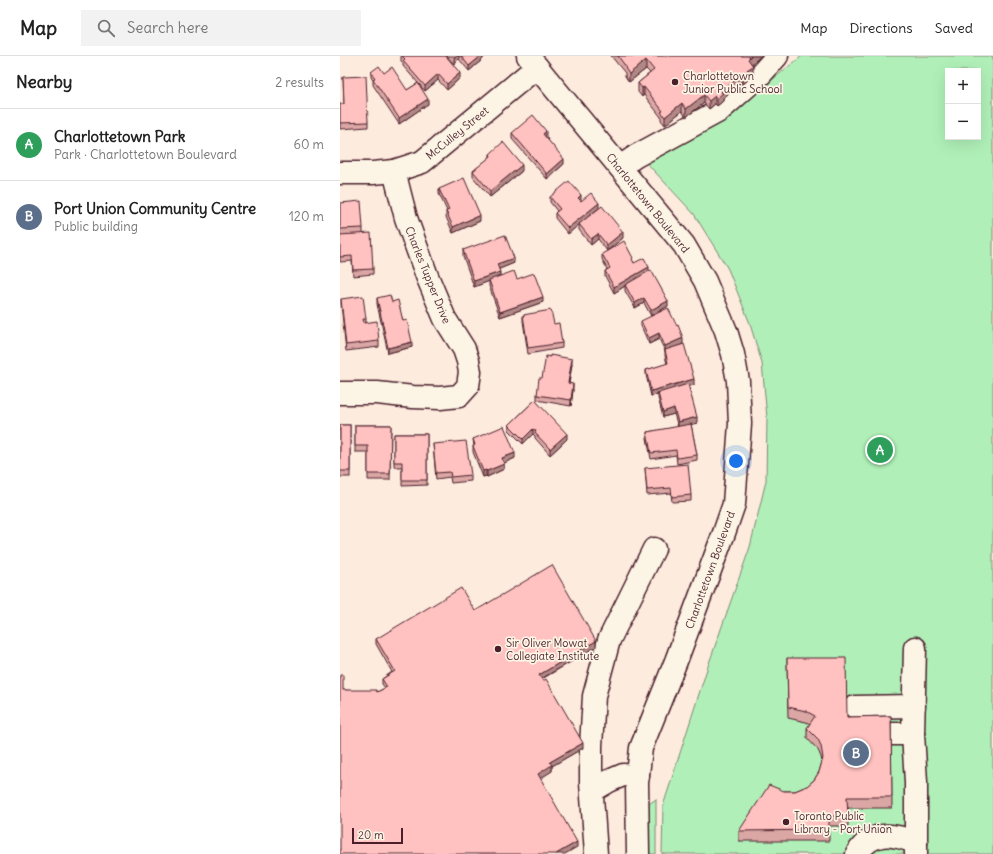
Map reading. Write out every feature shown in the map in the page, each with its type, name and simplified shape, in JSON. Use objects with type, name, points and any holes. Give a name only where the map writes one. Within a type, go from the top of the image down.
[{"type":"street","points":[[620,167],[636,156],[719,111],[761,74],[777,56]]},
{"type":"street","name":"Charlottetown Boulevard","points":[[533,62],[684,245],[704,281],[726,331],[733,354],[738,381],[740,424],[734,504],[679,654],[630,775],[638,854]]},
{"type":"street","name":"McCulley Street","points":[[340,173],[373,173],[394,171],[422,162],[533,62]]},
{"type":"street","name":"Charles Tupper Drive","points":[[340,393],[377,393],[440,398],[459,396],[468,386],[470,372],[464,349],[444,319],[427,276],[406,218],[394,171]]},
{"type":"street","points":[[596,854],[591,746],[594,696],[609,640],[654,549]]},
{"type":"street","points":[[915,648],[914,706],[903,734],[916,782],[916,848]]},
{"type":"street","points":[[862,712],[914,706]]},
{"type":"street","points":[[591,746],[630,775]]},
{"type":"street","points":[[592,791],[609,781],[630,775]]},
{"type":"street","points":[[857,854],[862,845],[874,837],[890,835],[904,838],[916,848]]},
{"type":"green space","points":[[802,56],[993,56],[993,854],[662,854],[663,806],[708,666],[750,547],[766,481],[767,418],[762,363],[749,321],[728,269],[694,214],[643,159],[736,108]]},
{"type":"green space","points":[[656,799],[656,854],[649,854],[649,804]]},
{"type":"building","points":[[402,56],[446,56],[460,73],[447,84],[438,74],[425,86],[403,61],[405,59]]},
{"type":"building","points":[[461,56],[481,56],[469,66]]},
{"type":"building","points":[[618,56],[751,56],[748,59],[753,66],[747,70],[748,72],[742,77],[741,75],[721,92],[723,93],[717,98],[715,96],[709,101],[704,95],[686,109],[682,103],[665,117],[661,112],[663,111],[644,87],[642,88],[638,83],[654,70],[646,60],[629,74]]},
{"type":"building","points":[[379,66],[384,73],[392,67],[407,90],[418,83],[428,99],[399,118],[373,79],[375,78],[371,72]]},
{"type":"building","points":[[366,76],[368,122],[340,123],[340,104],[344,104],[343,77]]},
{"type":"building","points":[[533,115],[546,131],[543,134],[564,159],[547,174],[512,133]]},
{"type":"building","points":[[503,142],[522,165],[490,191],[473,171],[491,156],[490,154]]},
{"type":"building","points":[[464,178],[480,215],[453,227],[446,211],[449,210],[439,189]]},
{"type":"building","points":[[569,181],[581,195],[578,198],[581,201],[591,193],[599,203],[568,228],[555,213],[560,209],[550,197]]},
{"type":"building","points":[[361,201],[363,228],[340,229],[340,203]]},
{"type":"building","points":[[602,206],[623,232],[607,245],[598,234],[591,239],[579,224]]},
{"type":"building","points":[[371,233],[373,269],[353,270],[352,256],[340,257],[340,235]]},
{"type":"building","points":[[505,235],[514,258],[497,264],[500,272],[474,281],[463,250]]},
{"type":"building","points":[[624,241],[634,263],[644,258],[649,267],[614,287],[605,271],[610,268],[602,254]]},
{"type":"building","points":[[651,270],[668,301],[651,310],[644,298],[635,303],[625,285]]},
{"type":"building","points":[[514,271],[517,279],[534,273],[543,297],[500,312],[489,280]]},
{"type":"building","points":[[390,295],[392,302],[398,300],[403,321],[407,320],[412,342],[388,348],[377,298]]},
{"type":"building","points":[[363,296],[366,319],[363,319],[364,323],[377,321],[379,341],[346,345],[341,299]]},
{"type":"building","points":[[668,308],[677,326],[678,325],[683,338],[665,346],[659,333],[649,338],[641,321]]},
{"type":"building","points":[[551,310],[554,324],[559,323],[562,343],[528,348],[523,315]]},
{"type":"building","points":[[684,344],[694,379],[651,391],[646,370],[668,363],[665,350]]},
{"type":"building","points":[[550,355],[572,359],[568,383],[573,384],[571,400],[537,395],[539,378],[542,378],[546,356],[550,357]]},
{"type":"building","points":[[688,384],[697,417],[678,422],[674,408],[663,412],[658,393]]},
{"type":"building","points":[[535,400],[567,434],[550,449],[533,429],[523,439],[509,425]]},
{"type":"building","points":[[691,424],[697,455],[677,458],[676,450],[651,453],[647,432]]},
{"type":"building","points":[[340,425],[350,425],[350,471],[340,471]]},
{"type":"building","points":[[355,425],[391,425],[390,474],[368,474],[368,446],[355,446]]},
{"type":"building","points":[[504,426],[515,453],[502,458],[504,464],[487,471],[483,471],[473,446],[475,445],[473,439]]},
{"type":"building","points":[[394,434],[427,434],[427,480],[402,480],[402,462],[394,462]]},
{"type":"building","points":[[466,441],[471,475],[451,477],[450,472],[436,473],[433,444]]},
{"type":"building","points":[[688,464],[691,495],[672,497],[671,488],[647,490],[645,468]]},
{"type":"building","name":"Sir Oliver Mowat Collegiate Institute","points":[[552,565],[596,641],[539,675],[543,681],[546,679],[583,743],[550,762],[552,765],[538,774],[577,842],[556,854],[340,854],[340,675],[343,675],[343,690],[376,690],[377,692],[387,687],[382,679],[395,671],[376,639],[461,588],[475,611]]},
{"type":"building","points":[[787,658],[846,658],[847,717],[891,716],[892,797],[847,797],[848,816],[829,816],[829,830],[739,831],[769,785],[784,791],[795,791],[807,786],[814,780],[819,772],[823,758],[818,739],[807,728],[815,716],[806,711],[788,707]]},
{"type":"place","name":"Charlottetown Junior Public School","points":[[675,82]]},
{"type":"place","name":"Charlottetown Park","points":[[880,450]]},
{"type":"place","name":"Sir Oliver Mowat Collegiate Institute","points":[[498,649]]},
{"type":"place","name":"Port Union Community Centre","points":[[856,753]]},
{"type":"place","name":"Toronto Public Library - Port Union","points":[[786,822]]}]
